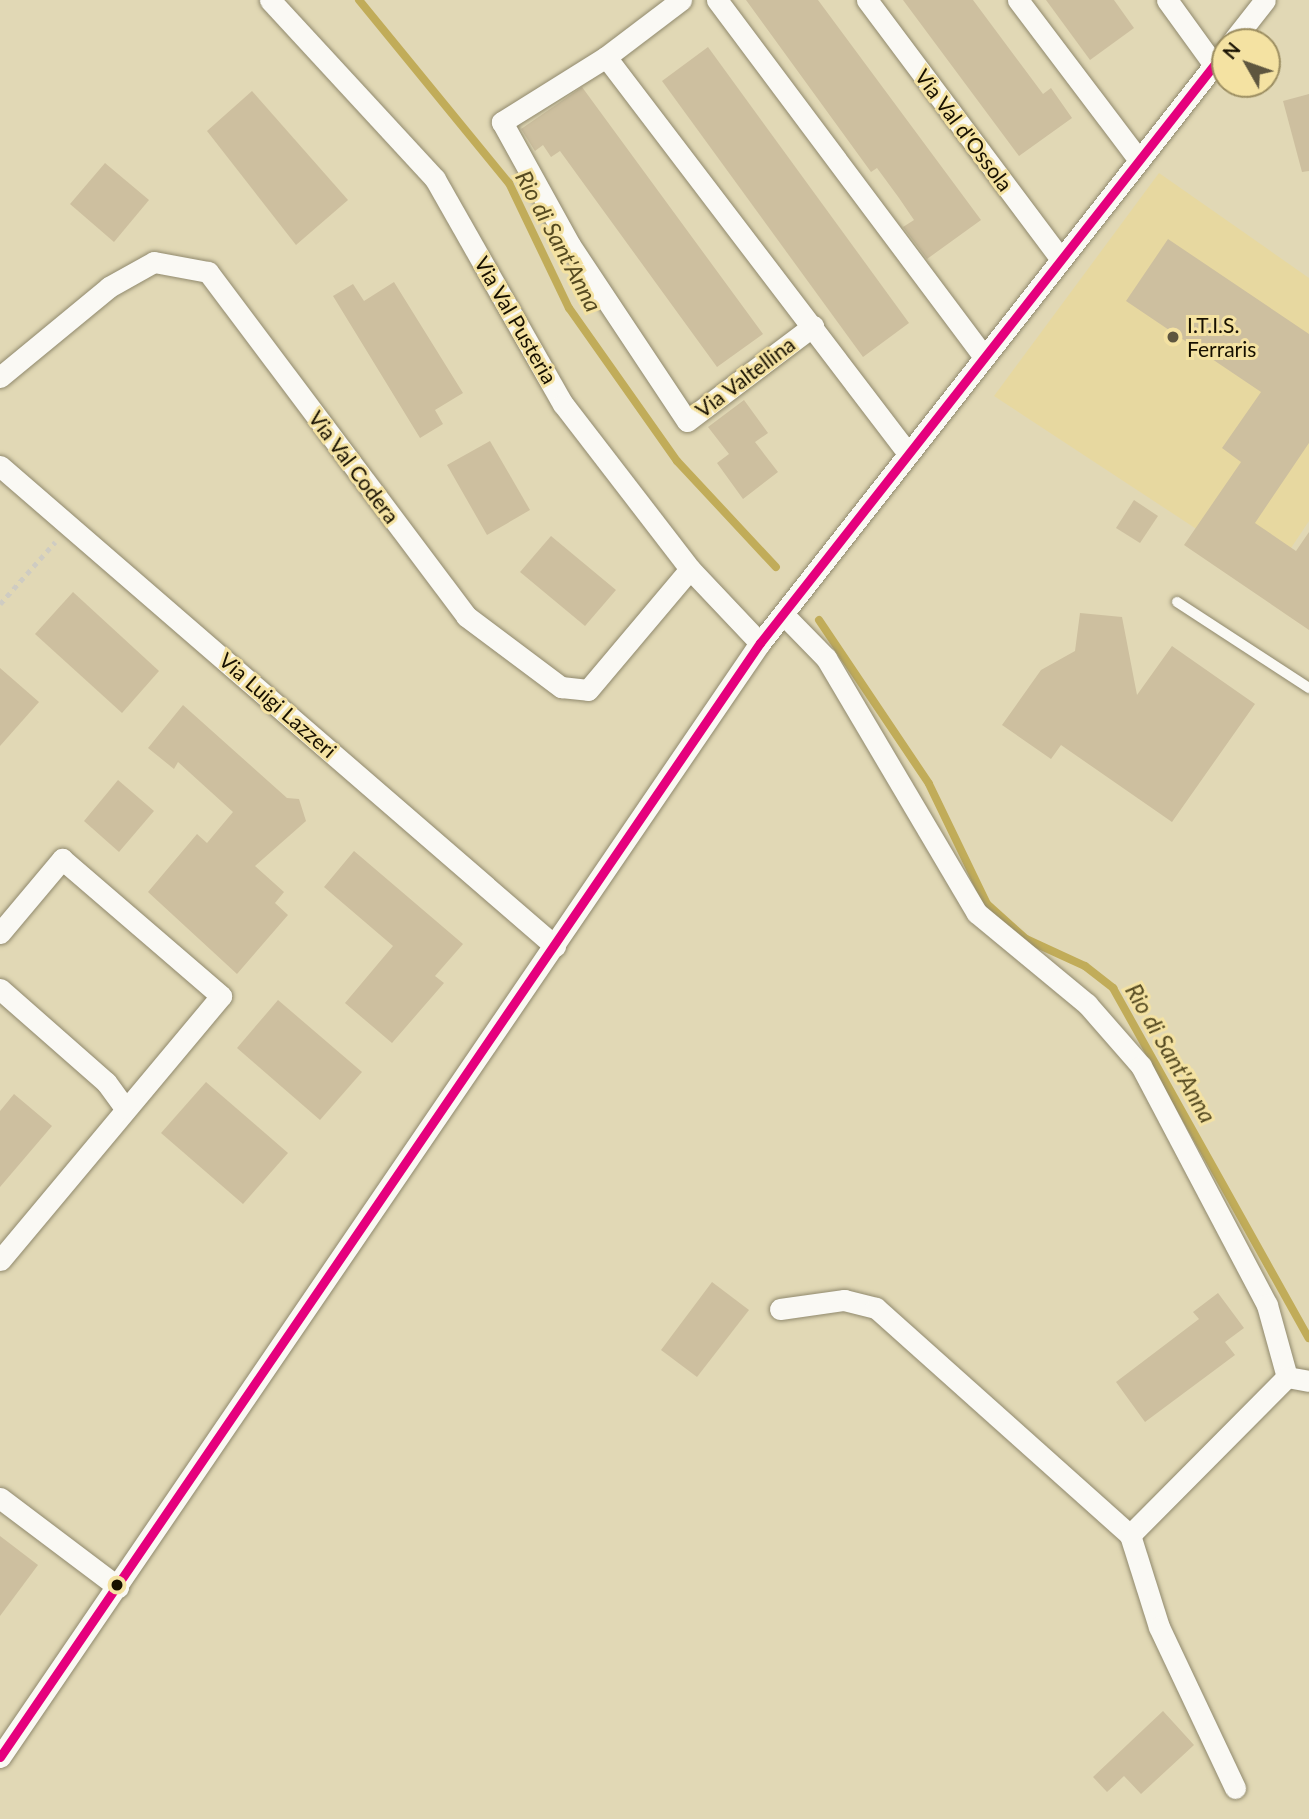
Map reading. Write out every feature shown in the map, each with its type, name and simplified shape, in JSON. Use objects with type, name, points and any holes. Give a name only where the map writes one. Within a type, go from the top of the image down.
[{"type":"street","name":"Via Val Pusteria","points":[[270,0],[435,179],[563,404],[690,569],[760,643]]},
{"type":"street","name":"Via Valtellina","points":[[681,0],[606,57],[502,122],[570,244],[687,421],[813,326]]},
{"type":"street","points":[[717,0],[984,357]]},
{"type":"street","name":"Via Val d'Ossola","points":[[867,0],[1061,259]]},
{"type":"street","points":[[1018,0],[1139,160]]},
{"type":"street","points":[[1167,0],[1211,49]]},
{"type":"street","points":[[1243,28],[1265,0]]},
{"type":"street","name":"Via Valtellina","points":[[606,57],[908,454]]},
{"type":"street","points":[[0,1757],[760,643],[1211,68]]},
{"type":"street","name":"Via Val Codera","points":[[0,377],[109,287],[154,262],[208,272],[466,616],[561,687],[588,690],[690,569]]},
{"type":"street","name":"Via Luigi Lazzeri","points":[[0,466],[555,946]]},
{"type":"street","points":[[783,614],[825,658],[976,913],[1087,1004],[1141,1066],[1267,1306],[1287,1377]]},
{"type":"street","points":[[0,933],[62,859],[221,996],[0,1260]]},
{"type":"street","points":[[0,989],[106,1082],[125,1108]]},
{"type":"street","points":[[780,1309],[844,1300],[876,1308],[1130,1535],[1159,1627],[1235,1788]]},
{"type":"street","points":[[1287,1377],[1309,1381]]},
{"type":"street","points":[[1130,1535],[1287,1377]]},
{"type":"street","points":[[0,1498],[118,1587]]},
{"type":"lane","points":[[1177,602],[1309,688]]},
{"type":"path","points":[[0,604],[69,526]]},
{"type":"shaded area","name":"I.T.I.S. Ferraris","points":[[1159,173],[1309,278],[1309,521],[1271,578],[994,396]]},
{"type":"building","points":[[746,0],[818,0],[981,220],[927,259],[903,227],[914,220],[899,198],[877,168],[871,172]]},
{"type":"building","points":[[903,0],[973,0],[1043,94],[1051,88],[1072,118],[1019,156]]},
{"type":"building","points":[[1046,0],[1114,0],[1134,28],[1090,60]]},
{"type":"building","points":[[708,47],[909,323],[863,357],[662,81]]},
{"type":"building","points":[[582,87],[763,334],[717,367],[560,151],[551,157],[543,145],[535,151],[521,129]]},
{"type":"building","points":[[252,91],[348,200],[296,245],[207,131]]},
{"type":"building","points":[[1309,94],[1309,171],[1302,172],[1283,101]]},
{"type":"building","points":[[105,163],[149,200],[114,242],[70,204]]},
{"type":"building","points":[[1168,239],[1309,334],[1309,443],[1255,523],[1296,551],[1309,532],[1309,630],[1184,545],[1241,462],[1222,448],[1261,392],[1126,301]]},
{"type":"building","points":[[394,282],[463,393],[435,410],[443,424],[420,438],[333,296],[353,284],[364,301]]},
{"type":"building","points":[[744,400],[768,433],[755,442],[778,472],[743,499],[717,463],[729,454],[708,427]]},
{"type":"building","points":[[490,441],[530,510],[487,535],[447,465]]},
{"type":"building","points":[[1134,500],[1158,516],[1140,543],[1116,528]]},
{"type":"building","points":[[551,536],[616,590],[585,626],[520,572]]},
{"type":"building","points":[[73,592],[159,671],[122,713],[35,634]]},
{"type":"building","points":[[1080,613],[1122,617],[1137,695],[1172,646],[1255,704],[1172,822],[1061,745],[1051,759],[1002,725],[1041,670],[1075,651]]},
{"type":"building","points":[[0,668],[39,702],[0,746]]},
{"type":"building","points":[[183,705],[287,798],[299,799],[306,821],[255,866],[284,892],[275,903],[288,915],[237,974],[148,892],[197,834],[207,843],[233,812],[178,762],[174,769],[148,748]]},
{"type":"building","points":[[118,780],[154,811],[119,852],[84,821]]},
{"type":"building","points":[[354,851],[463,944],[435,976],[444,983],[392,1043],[345,1003],[393,946],[324,887]]},
{"type":"building","points":[[278,1000],[362,1072],[320,1120],[237,1048]]},
{"type":"building","points":[[206,1082],[288,1153],[243,1204],[161,1133]]},
{"type":"building","points":[[14,1094],[52,1126],[0,1187],[0,1111]]},
{"type":"building","points":[[712,1282],[749,1310],[697,1377],[661,1350]]},
{"type":"building","points":[[1218,1293],[1244,1328],[1225,1342],[1235,1355],[1145,1422],[1116,1382],[1199,1319],[1193,1312]]},
{"type":"building","points":[[0,1536],[38,1565],[0,1616]]},
{"type":"building","points":[[1163,1711],[1194,1745],[1141,1794],[1124,1776],[1107,1792],[1093,1777]]},
{"type":"waterway","name":"Rio di Sant'Anna","points":[[359,0],[509,183],[569,308],[677,461],[776,567]]},
{"type":"waterway","name":"Rio di Sant'Anna","points":[[819,620],[929,784],[987,904],[1026,939],[1085,966],[1113,988],[1309,1338]]},
{"type":"transit line","points":[[0,1757],[760,643],[1211,69]]},
{"type":"place","name":"I.T.I.S. Ferraris","points":[[1173,337]]}]
